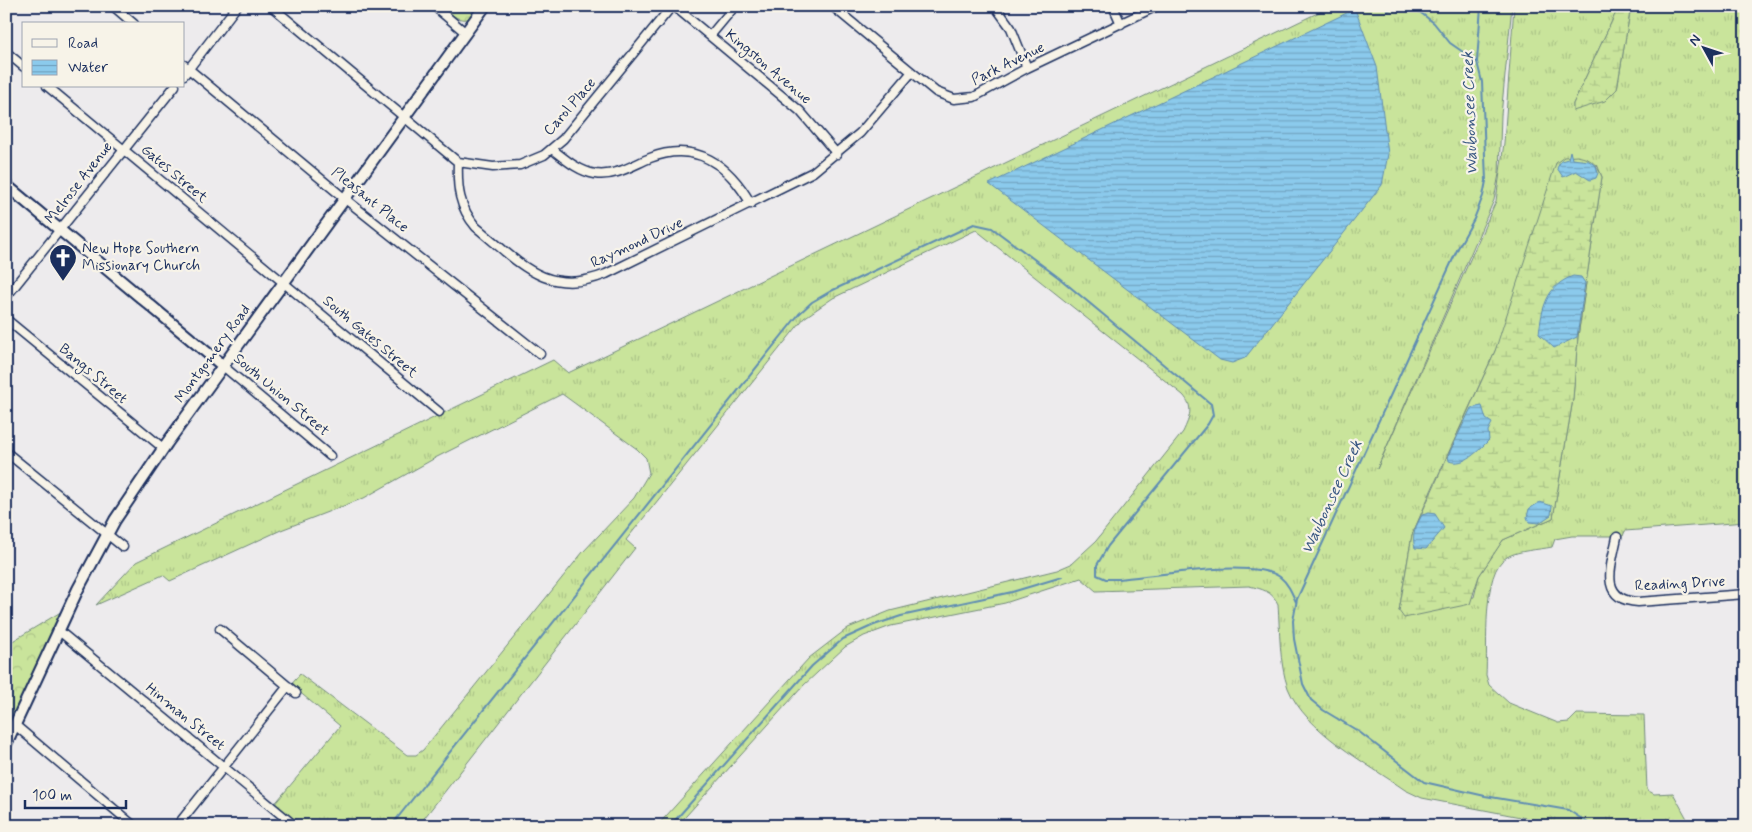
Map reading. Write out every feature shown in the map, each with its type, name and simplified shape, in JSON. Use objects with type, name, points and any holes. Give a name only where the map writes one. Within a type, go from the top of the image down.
[{"type":"street","points":[[113,6],[132,22]]},
{"type":"street","points":[[185,70],[237,6]]},
{"type":"street","points":[[271,6],[458,162]]},
{"type":"street","points":[[434,6],[466,33]]},
{"type":"street","name":"Montgomery Road","points":[[6,744],[58,630],[106,534],[163,448],[485,6]]},
{"type":"street","name":"Kingston Avenue","points":[[673,6],[800,112],[837,154]]},
{"type":"street","name":"Carol Place","points":[[458,162],[508,167],[531,161],[552,149],[673,6]]},
{"type":"street","points":[[710,36],[735,6]]},
{"type":"street","name":"Park Avenue","points":[[832,6],[911,73],[936,92],[954,99],[974,97],[1027,68],[1157,6]]},
{"type":"street","points":[[995,6],[1010,28],[1027,68]]},
{"type":"street","points":[[1113,6],[1121,24]]},
{"type":"street","points":[[6,52],[22,65]]},
{"type":"street","name":"Pleasant Place","points":[[185,70],[540,354]]},
{"type":"street","name":"Raymond Drive","points":[[458,162],[459,197],[465,213],[476,227],[538,276],[577,283],[606,274],[796,182],[837,154],[864,129],[911,73]]},
{"type":"street","name":"Gates Street","points":[[49,88],[283,283]]},
{"type":"street","name":"Melrose Avenue","points":[[6,297],[173,88]]},
{"type":"street","points":[[552,149],[576,167],[595,174],[604,174],[627,168],[664,154],[690,152],[724,168],[742,188],[751,204]]},
{"type":"street","name":"South Union Street","points":[[6,185],[330,456]]},
{"type":"street","name":"South Gates Street","points":[[283,283],[438,412]]},
{"type":"street","name":"Bangs Street","points":[[6,319],[163,448]]},
{"type":"street","points":[[6,452],[123,548]]},
{"type":"street","name":"Reading Drive","points":[[1617,537],[1610,580],[1614,591],[1623,599],[1638,602],[1746,594]]},
{"type":"street","points":[[220,629],[296,693]]},
{"type":"street","name":"Hinman Street","points":[[58,630],[295,826]]},
{"type":"street","points":[[177,826],[288,686]]},
{"type":"street","points":[[15,724],[134,826]]},
{"type":"green space","points":[[442,6],[478,6],[468,19],[460,19]]},
{"type":"green space","points":[[1332,6],[1512,6],[1501,115],[1499,174],[1494,200],[1377,469],[1496,201],[1504,143],[1514,6],[1619,6],[1573,104],[1573,110],[1617,89],[1631,6],[1746,6],[1746,522],[1625,531],[1623,536],[1572,536],[1555,539],[1552,547],[1507,557],[1499,565],[1489,593],[1486,675],[1489,685],[1509,703],[1558,723],[1569,722],[1577,714],[1644,715],[1647,790],[1654,794],[1673,793],[1691,826],[1567,826],[1422,798],[1405,790],[1356,758],[1323,732],[1296,704],[1288,688],[1283,668],[1278,604],[1270,593],[1249,586],[1096,591],[1081,578],[1005,603],[891,626],[864,636],[845,647],[804,685],[677,826],[657,826],[809,658],[848,628],[890,611],[1057,570],[1071,564],[1096,541],[1183,432],[1188,422],[1190,408],[1183,395],[976,230],[833,298],[804,318],[626,540],[635,548],[418,826],[298,826],[273,806],[340,726],[291,685],[300,674],[407,755],[416,755],[423,750],[583,552],[634,498],[649,473],[646,458],[637,449],[562,394],[437,457],[364,498],[281,530],[170,581],[163,575],[96,605],[136,562],[553,360],[568,373]],"holes":[[[1597,164],[1602,177],[1578,336],[1573,399],[1553,518],[1503,540],[1479,576],[1474,597],[1399,611],[1412,535],[1495,351]]]},
{"type":"green space","points":[[1619,6],[1631,6],[1617,89],[1605,101],[1573,111],[1573,104]]},
{"type":"green space","points":[[1577,156],[1593,162],[1602,177],[1578,336],[1573,399],[1553,518],[1503,540],[1479,576],[1470,604],[1404,618],[1399,611],[1412,535],[1495,351],[1556,163],[1564,157]]},
{"type":"green space","points":[[69,607],[6,744],[6,645]]},
{"type":"water","points":[[1355,9],[1377,67],[1388,154],[1382,185],[1245,358],[1232,363],[1220,360],[989,184]]},
{"type":"water","points":[[1570,151],[1572,159],[1589,161],[1596,166],[1598,173],[1596,178],[1590,180],[1576,171],[1563,177],[1557,168],[1561,161],[1568,159]]},
{"type":"water","points":[[1573,276],[1581,277],[1585,283],[1577,337],[1554,348],[1539,334],[1544,307],[1551,292],[1564,280]]},
{"type":"water","points":[[1482,406],[1486,419],[1492,423],[1488,431],[1489,440],[1466,460],[1460,462],[1449,461],[1448,456],[1471,408]]},
{"type":"water","points":[[1540,502],[1552,506],[1551,515],[1539,523],[1529,522],[1527,517],[1529,509]]},
{"type":"water","points":[[1435,514],[1444,528],[1426,549],[1415,548],[1414,535],[1416,527],[1422,515]]},
{"type":"waterway","points":[[1387,11],[1397,6]]},
{"type":"waterway","points":[[1412,6],[1434,23],[1450,43],[1476,61]]},
{"type":"waterway","name":"Waubonsee Creek","points":[[1481,6],[1477,62],[1482,82],[1486,181],[1483,196],[1297,599],[1293,621],[1294,639],[1303,684],[1311,700],[1323,710],[1358,731],[1424,782],[1485,796],[1568,810],[1593,826]]},
{"type":"waterway","points":[[391,826],[799,314],[812,302],[831,291],[974,224],[992,228],[1058,277],[1211,404],[1213,415],[1208,424],[1108,546],[1097,565],[1097,575],[1106,579],[1119,579],[1227,568],[1249,569],[1267,572],[1283,579],[1296,602]]},
{"type":"waterway","points":[[670,826],[812,666],[843,639],[874,625],[901,616],[1012,592],[1062,577]]},
{"type":"place","name":"New Hope Southern Missionary Church","points":[[63,282]]}]
